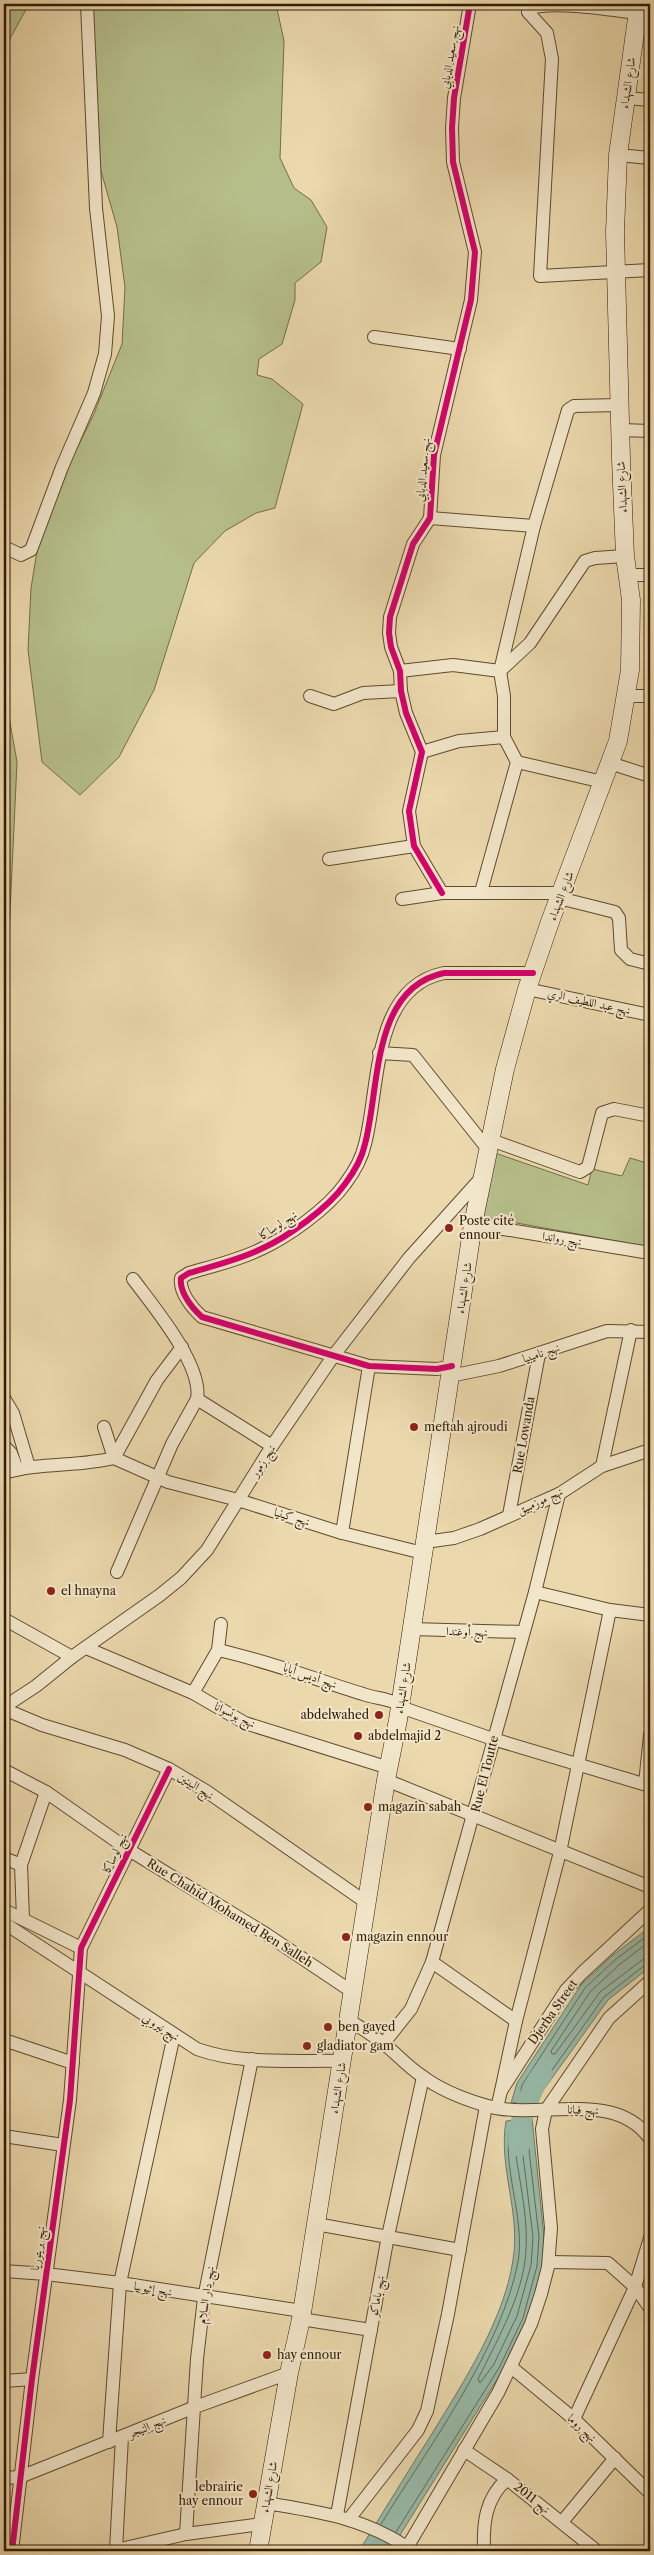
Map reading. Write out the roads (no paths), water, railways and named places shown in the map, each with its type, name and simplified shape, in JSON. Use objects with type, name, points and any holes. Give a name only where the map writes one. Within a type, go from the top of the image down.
[{"type":"main road","name":"شارع الشهداء","points":[[258,2551],[289,2373],[302,2315],[367,1903],[401,1704],[473,1224],[511,1041],[560,896],[618,741],[630,670],[630,600],[626,556],[619,405],[615,272],[618,155],[638,8]]},
{"type":"street","points":[[4,547],[21,555],[31,550],[62,467],[94,393],[105,354],[108,316],[96,208],[87,4]]},
{"type":"street","name":"نهج سعيد الدبابي","points":[[422,752],[409,725],[401,691],[400,671],[392,647],[390,617],[413,544],[430,518],[434,455],[471,300],[475,252],[453,162],[452,128],[454,98],[470,4]]},
{"type":"street","points":[[638,8],[553,4],[529,9],[528,12],[547,33],[552,59],[540,276],[650,270]]},
{"type":"street","points":[[626,98],[650,100]]},
{"type":"street","points":[[618,155],[650,158]]},
{"type":"street","points":[[374,337],[460,349]]},
{"type":"street","points":[[481,892],[517,762],[504,737],[504,696],[500,671],[534,526],[568,410],[574,406],[619,405]]},
{"type":"street","points":[[621,430],[650,431]]},
{"type":"street","points":[[430,518],[534,526]]},
{"type":"street","points":[[500,671],[530,643],[585,561],[594,558],[626,556]]},
{"type":"street","points":[[628,575],[650,575]]},
{"type":"street","points":[[400,671],[453,665],[500,671]]},
{"type":"street","points":[[310,696],[334,704],[363,693],[401,691]]},
{"type":"street","points":[[625,696],[650,696]]},
{"type":"street","points":[[442,893],[414,846],[409,811],[422,752],[459,741],[504,737]]},
{"type":"street","points":[[517,762],[602,782]]},
{"type":"street","points":[[610,763],[650,776]]},
{"type":"street","points":[[329,859],[414,846]]},
{"type":"street","points":[[402,899],[442,893],[481,892],[560,896],[616,912],[621,950],[630,959],[650,964]]},
{"type":"street","name":"نهج لوساكا","points":[[451,1371],[370,1366],[202,1316],[193,1308],[184,1293],[181,1278],[189,1272],[230,1261],[273,1243],[309,1218],[344,1185],[360,1159],[366,1144],[379,1053],[400,1004],[424,979],[444,973],[460,971],[530,981]]},
{"type":"street","name":"نهج عبد اللطيف الري","points":[[530,981],[650,1015]]},
{"type":"street","points":[[379,1053],[413,1055],[490,1146],[580,1172],[588,1167],[602,1113],[614,1109],[650,1116]]},
{"type":"street","name":"نهج زمور","points":[[4,1708],[180,1578],[207,1550],[272,1446],[334,1355],[408,1258],[484,1175]]},
{"type":"street","name":"نهج رواندا","points":[[473,1224],[650,1253]]},
{"type":"street","points":[[117,1572],[172,1444],[197,1398],[198,1384],[182,1347],[134,1279]]},
{"type":"street","points":[[602,1466],[631,1330]]},
{"type":"street","name":"نهج ناميبيا","points":[[451,1371],[539,1354],[607,1331],[631,1330],[650,1332]]},
{"type":"street","points":[[4,1473],[23,1468],[90,1464],[114,1458],[157,1380],[182,1347]]},
{"type":"street","name":"Rue Lowanda","points":[[509,1515],[539,1354]]},
{"type":"street","points":[[342,1533],[370,1366]]},
{"type":"street","points":[[4,1398],[13,1413],[23,1468]]},
{"type":"street","points":[[197,1398],[272,1446]]},
{"type":"street","points":[[104,1427],[107,1442],[114,1458]]},
{"type":"street","points":[[4,1446],[23,1468]]},
{"type":"street","name":"نهج موزمبيق","points":[[424,1548],[480,1529],[559,1494],[602,1466],[650,1450]]},
{"type":"street","name":"نهج كينيا","points":[[114,1458],[158,1479],[238,1500],[342,1533],[424,1548]]},
{"type":"street","name":"Rue El Toutte","points":[[384,2043],[411,2009],[432,1962],[535,1592],[559,1494]]},
{"type":"street","points":[[535,1592],[610,1610],[650,1615]]},
{"type":"street","points":[[502,2090],[516,2021],[560,1852],[610,1610]]},
{"type":"street","points":[[4,1619],[72,1657]]},
{"type":"street","points":[[192,1693],[218,1650],[220,1624]]},
{"type":"street","name":"نهج أوغندا","points":[[411,1629],[523,1632]]},
{"type":"street","name":"نهج بوتسوانا","points":[[86,1648],[192,1693],[245,1723],[388,1774],[474,1815],[560,1852],[650,1887]]},
{"type":"street","name":"نهج أديس أبابا","points":[[218,1650],[262,1660],[364,1695],[401,1704],[406,1709],[493,1739],[648,1785]]},
{"type":"street","name":"نهج البينين","points":[[4,1708],[42,1725],[125,1750],[169,1769],[206,1791],[367,1903]]},
{"type":"street","points":[[648,1785],[650,1735]]},
{"type":"street","name":"نهج لوساكا","points":[[81,1948],[169,1769]]},
{"type":"street","name":"Rue Chahid Mohamed Ben Salleh","points":[[4,1770],[46,1792],[129,1850],[266,1934],[354,1993]]},
{"type":"street","points":[[23,1919],[21,1866],[46,1792]]},
{"type":"street","points":[[4,1858],[21,1866]]},
{"type":"street","points":[[4,1910],[81,1948]]},
{"type":"street","name":"Djerba Street","points":[[343,2517],[418,2430],[427,2411],[491,2107],[566,1990],[582,1972],[650,1910]]},
{"type":"street","name":"نهج نيروبي","points":[[4,1923],[197,2049],[210,2054],[252,2059],[342,2060]]},
{"type":"street","name":"نهج بريتوريا","points":[[12,2551],[73,2063],[81,1948]]},
{"type":"street","points":[[432,1962],[516,2021]]},
{"type":"street","points":[[266,2502],[343,2517],[366,2524],[405,2548],[511,2367],[531,2324],[549,2262],[551,2228],[541,2109],[609,2018],[649,1984]]},
{"type":"street","points":[[349,2020],[384,2043],[423,2077],[491,2107]]},
{"type":"street","points":[[109,2442],[120,2283],[174,2035]]},
{"type":"street","points":[[4,2040],[73,2063]]},
{"type":"street","name":"نهج دار السلام","points":[[186,2534],[204,2298],[252,2059]]},
{"type":"street","name":"نهج باماكو","points":[[343,2517],[371,2330],[388,2236],[423,2077]]},
{"type":"street","name":"نهج فيانا","points":[[491,2107],[598,2110],[614,2113],[646,2122],[650,2139]]},
{"type":"street","points":[[4,2136],[63,2145]]},
{"type":"street","points":[[316,2224],[460,2250]]},
{"type":"street","points":[[574,2419],[635,2287],[650,2238]]},
{"type":"street","points":[[549,2262],[608,2263],[635,2287],[650,2308]]},
{"type":"street","name":"نهج إثيوبيا","points":[[4,2271],[120,2283],[302,2315],[371,2330]]},
{"type":"street","name":"نهج روما","points":[[511,2367],[574,2419],[650,2493]]},
{"type":"street","name":"نهج النيجر","points":[[4,2478],[20,2476],[195,2407],[289,2373]]},
{"type":"street","points":[[4,2381],[32,2380]]},
{"type":"street","points":[[122,2437],[114,2551],[159,2545],[186,2534],[262,2524]]},
{"type":"street","name":"نهج 2011","points":[[464,2450],[507,2479],[597,2551]]},
{"type":"street","points":[[562,2522],[614,2458]]},
{"type":"street","points":[[484,2551],[484,2530],[491,2498],[495,2489],[507,2479]]},
{"type":"water","points":[[650,1927],[650,1967],[608,2000],[537,2099],[511,2103],[517,2083],[581,1985],[613,1955]]},
{"type":"water","points":[[532,2118],[544,2237],[542,2267],[527,2320],[503,2370],[390,2551],[359,2551],[470,2371],[501,2305],[508,2283],[515,2242],[505,2156],[504,2138],[506,2121]]},
{"type":"waterway","points":[[519,2146],[520,2129],[525,2109],[533,2089],[542,2074]]},
{"type":"place","name":"Poste cité ennour","points":[[449,1228]]},
{"type":"place","name":"meftah ajroudi","points":[[414,1427]]},
{"type":"place","name":"el hnayna","points":[[51,1591]]},
{"type":"place","name":"abdelwahed","points":[[379,1715]]},
{"type":"place","name":"abdelmajid 2","points":[[358,1736]]},
{"type":"place","name":"magazin sabah","points":[[368,1807]]},
{"type":"place","name":"magazin ennour","points":[[346,1937]]},
{"type":"place","name":"ben gayed","points":[[328,2027]]},
{"type":"place","name":"gladiator gam","points":[[307,2046]]},
{"type":"place","name":"hay ennour","points":[[267,2355]]},
{"type":"place","name":"lebrairie hay ennour","points":[[253,2494]]}]
